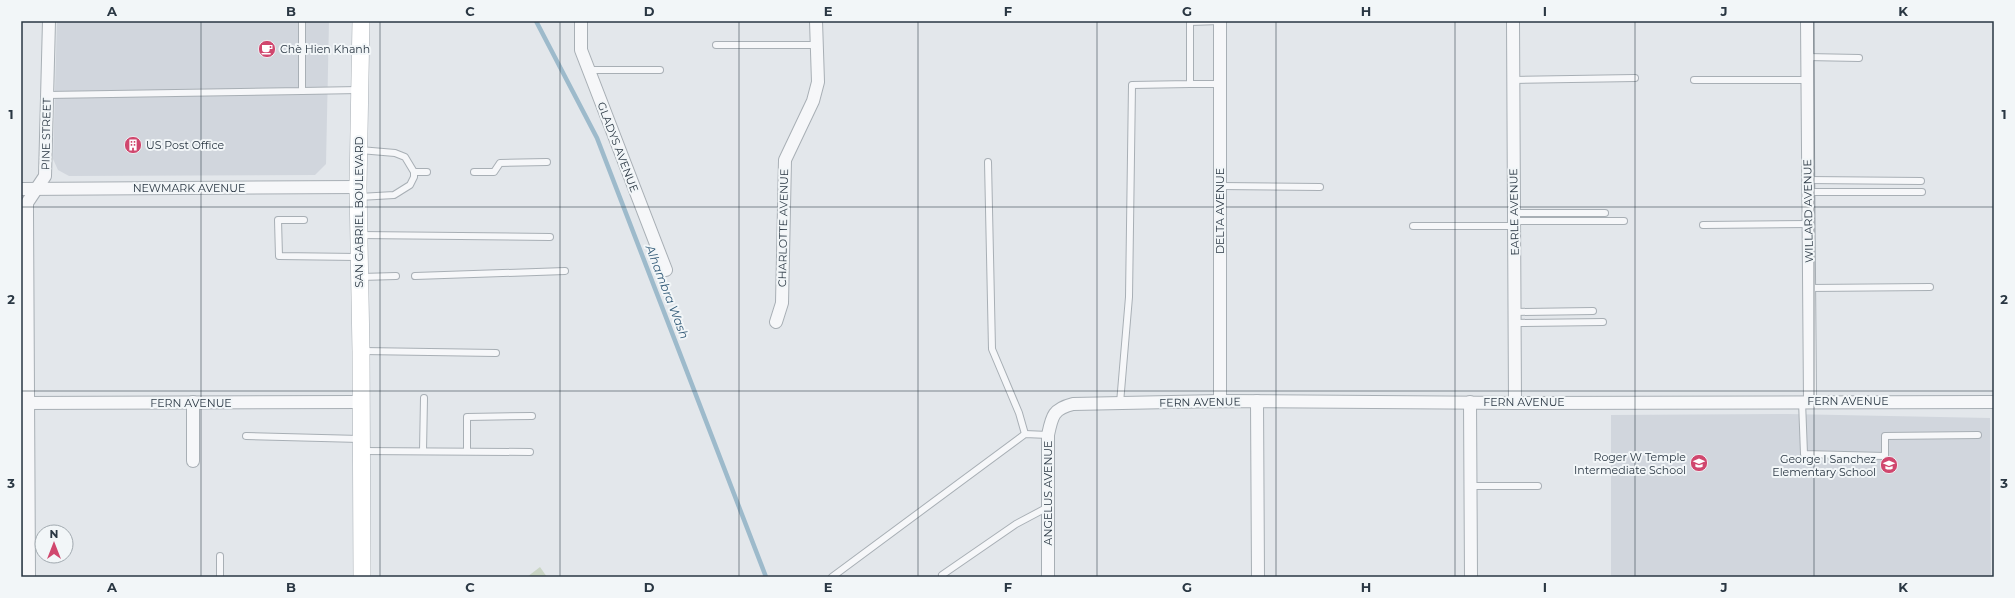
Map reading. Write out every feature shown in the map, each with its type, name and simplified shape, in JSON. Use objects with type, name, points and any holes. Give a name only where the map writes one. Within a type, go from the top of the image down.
[{"type":"main road","name":"SAN GABRIEL BOULEVARD","points":[[362,21],[358,150],[362,577]]},
{"type":"street","name":"PINE STREET","points":[[29,577],[24,403],[27,203],[45,176],[49,21]]},
{"type":"street","name":"GLADYS AVENUE","points":[[581,21],[581,50],[666,270]]},
{"type":"street","name":"CHARLOTTE AVENUE","points":[[776,322],[782,303],[785,160],[813,101],[818,82],[816,21]]},
{"type":"street","name":"DELTA AVENUE","points":[[1220,21],[1220,401]]},
{"type":"street","name":"EARLE AVENUE","points":[[1513,21],[1516,318],[1515,403]]},
{"type":"street","name":"WILLARD AVENUE","points":[[1806,401],[1809,288],[1807,21]]},
{"type":"street","name":"NEWMARK AVENUE","points":[[21,189],[358,192]]},
{"type":"street","name":"FERN AVENUE","points":[[1056,411],[1062,406],[1073,404],[1220,401],[1515,403],[1806,401],[1994,402]]},
{"type":"street","points":[[1257,401],[1258,577]]},
{"type":"street","points":[[193,402],[193,461]]},
{"type":"street","name":"FERN AVENUE","points":[[24,403],[360,402]]},
{"type":"street","points":[[1470,402],[1471,577]]},
{"type":"street","name":"ANGELUS AVENUE","points":[[1048,577],[1048,435],[1051,420],[1056,411]]},
{"type":"lane","points":[[302,21],[302,91]]},
{"type":"lane","points":[[1190,84],[1190,22],[1220,21]]},
{"type":"lane","points":[[716,45],[817,45]]},
{"type":"lane","points":[[1807,57],[1859,58]]},
{"type":"lane","points":[[588,70],[660,70]]},
{"type":"lane","points":[[1514,80],[1635,78]]},
{"type":"lane","points":[[1694,80],[1807,80]]},
{"type":"lane","points":[[1120,403],[1129,297],[1132,85],[1220,84]]},
{"type":"lane","points":[[46,95],[360,90]]},
{"type":"lane","points":[[358,150],[383,151],[400,155],[405,157],[414,172],[414,177],[410,185],[394,195],[358,192]]},
{"type":"lane","points":[[474,172],[494,172],[500,163],[546,162]]},
{"type":"lane","points":[[988,162],[992,349],[1019,412],[1024,434]]},
{"type":"lane","points":[[414,172],[427,172]]},
{"type":"lane","points":[[1808,186],[1921,181]]},
{"type":"lane","points":[[1220,186],[1320,187]]},
{"type":"lane","points":[[1808,186],[1922,192]]},
{"type":"lane","points":[[1413,226],[1605,213]]},
{"type":"lane","points":[[304,220],[278,220],[279,256],[359,257]]},
{"type":"lane","points":[[1514,220],[1624,221]]},
{"type":"lane","points":[[1703,226],[1808,224]]},
{"type":"lane","points":[[359,235],[550,237]]},
{"type":"lane","points":[[415,276],[565,271]]},
{"type":"lane","points":[[359,277],[396,276]]},
{"type":"lane","points":[[1809,288],[1930,287]]},
{"type":"lane","points":[[1516,318],[1593,311]]},
{"type":"lane","points":[[1516,318],[1603,322]]},
{"type":"lane","points":[[361,351],[496,353]]},
{"type":"lane","points":[[424,398],[424,451]]},
{"type":"lane","points":[[1806,401],[1804,454],[1885,456],[1885,436],[1978,435]]},
{"type":"lane","points":[[467,451],[467,417],[532,416]]},
{"type":"lane","points":[[832,577],[1024,434],[1048,435]]},
{"type":"lane","points":[[246,436],[424,451],[530,452]]},
{"type":"lane","points":[[1470,486],[1538,486]]},
{"type":"lane","points":[[942,575],[1016,524],[1048,507]]},
{"type":"lane","points":[[220,556],[220,577]]},
{"type":"shaded area","points":[[57,21],[329,21],[326,164],[315,175],[69,176],[58,170],[53,159]]},
{"type":"shaded area","name":"George I Sanchez Elementary School","points":[[1788,414],[1990,418],[1991,577],[1611,577],[1611,415]]},
{"type":"green space","points":[[540,567],[547,577],[527,577]]},
{"type":"waterway","name":"Alhambra Wash","points":[[536,21],[597,138],[766,577]]},
{"type":"place","name":"Chè Hien Khanh","points":[[267,49]]},
{"type":"place","name":"US Post Office","points":[[133,145]]},
{"type":"place","name":"Roger W Temple Intermediate School","points":[[1699,463]]},
{"type":"place","name":"George I Sanchez Elementary School","points":[[1889,465]]}]
